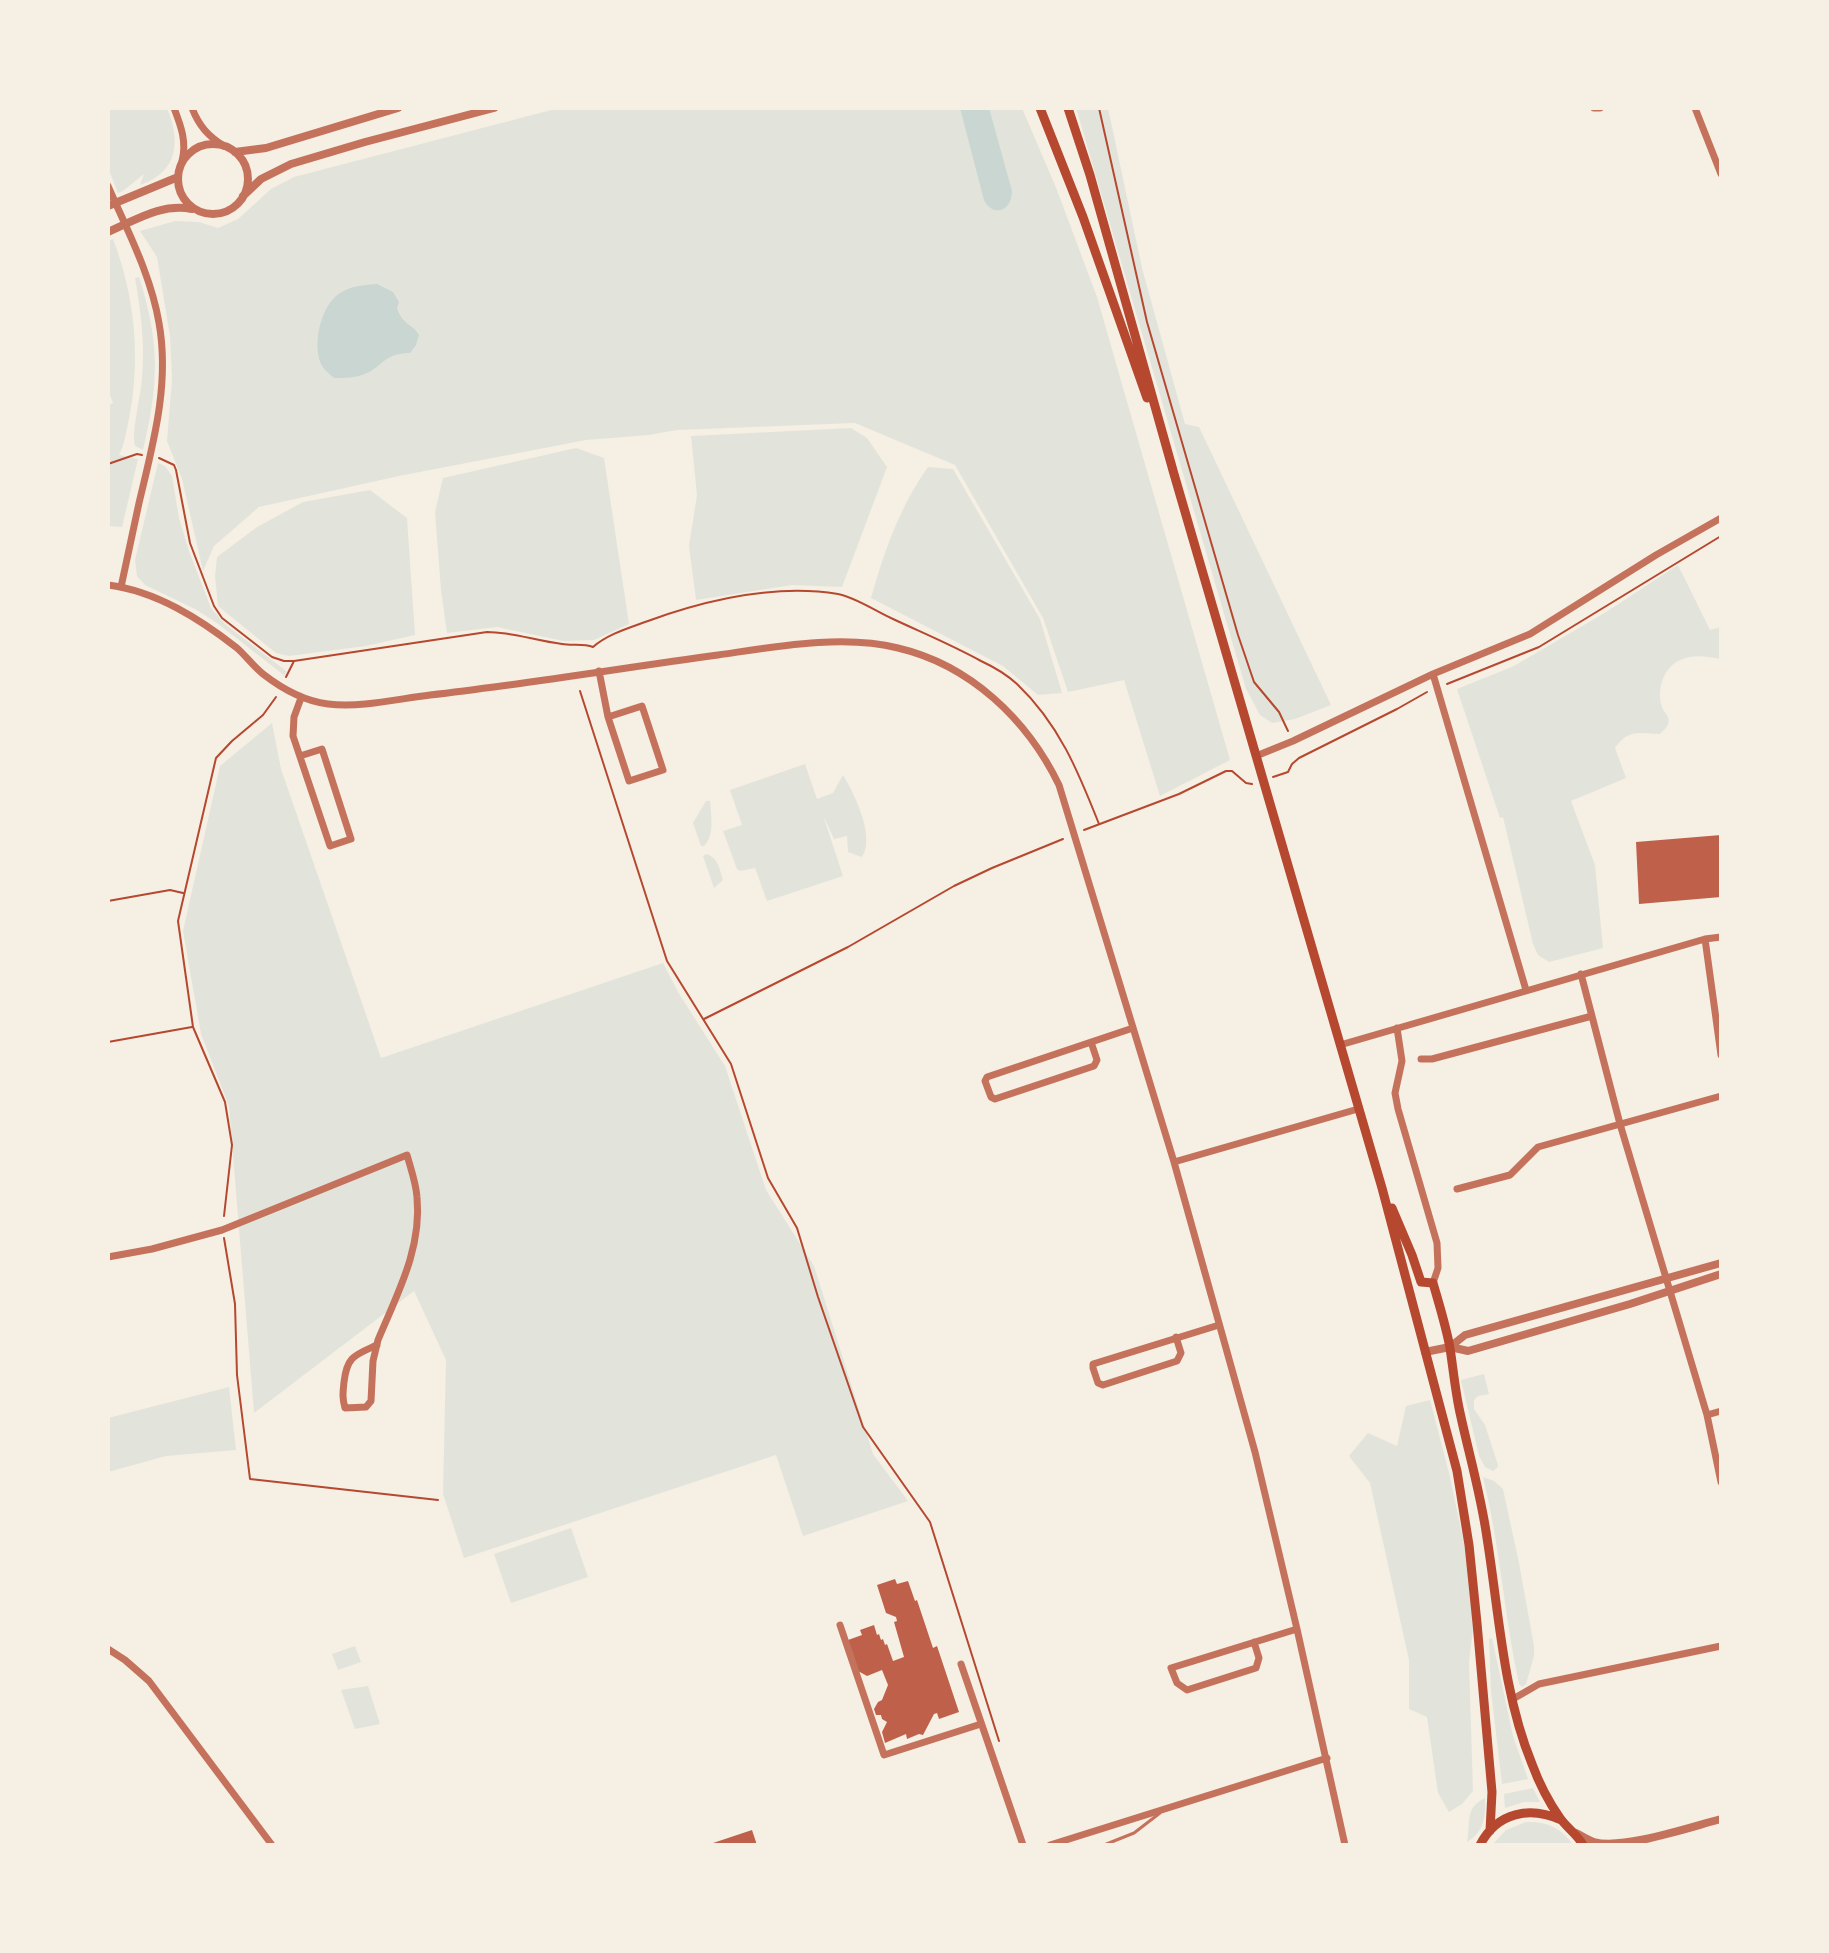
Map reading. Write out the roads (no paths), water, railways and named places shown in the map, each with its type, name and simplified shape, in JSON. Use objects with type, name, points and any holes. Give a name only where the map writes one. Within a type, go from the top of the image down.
[{"type":"main road","points":[[1040,108],[1083,217],[1174,474]]},
{"type":"main road","points":[[1068,108],[1090,175],[1382,1188],[1457,1471],[1469,1545],[1492,1792],[1490,1831]]},
{"type":"main road","points":[[1382,1188],[1399,1221],[1421,1282],[1433,1283],[1450,1347],[1459,1410],[1485,1525],[1499,1634],[1518,1723],[1530,1761],[1561,1820]]},
{"type":"main road","points":[[1480,1845],[1500,1822],[1524,1813],[1537,1812],[1561,1820],[1576,1833],[1583,1845]]},
{"type":"street","points":[[174,108],[185,149],[178,187],[188,204],[197,210]]},
{"type":"street","points":[[192,108],[198,123],[210,137],[235,152],[245,164],[248,181],[243,196]]},
{"type":"street","points":[[235,152],[266,148],[398,108]]},
{"type":"street","points":[[108,232],[177,206],[217,214],[236,204],[261,179],[291,164],[494,108]]},
{"type":"street","points":[[1695,108],[1721,174]]},
{"type":"street","points":[[182,161],[205,145],[224,146]]},
{"type":"street","points":[[108,206],[178,177]]},
{"type":"street","points":[[108,186],[153,296],[163,358],[160,410],[121,587]]},
{"type":"street","points":[[1256,756],[1433,674],[1530,634],[1721,518]]},
{"type":"street","points":[[108,585],[121,587],[187,613],[216,632],[261,673],[282,687],[301,698],[328,704],[360,704],[799,645],[845,642],[898,648],[947,667],[1001,703],[1021,725],[1059,785],[1174,1162],[1255,1452],[1345,1845]]},
{"type":"street","points":[[599,671],[608,717],[629,781],[663,770],[642,706],[608,717]]},
{"type":"street","points":[[1433,674],[1526,990]]},
{"type":"street","points":[[300,756],[322,749],[351,839],[330,846],[293,736],[294,717],[301,698]]},
{"type":"street","points":[[1340,1045],[1581,974],[1721,937]]},
{"type":"street","points":[[1705,939],[1721,1055]]},
{"type":"street","points":[[1581,974],[1620,1124],[1707,1415],[1721,1482]]},
{"type":"street","points":[[1421,1059],[1432,1059],[1592,1016]]},
{"type":"street","points":[[1091,1042],[1097,1060],[1094,1066],[995,1099],[991,1097],[985,1081],[987,1077],[1091,1042],[1133,1028]]},
{"type":"street","points":[[1397,1028],[1402,1061],[1395,1093],[1437,1243],[1438,1268],[1433,1283]]},
{"type":"street","points":[[1457,1189],[1510,1175],[1538,1147],[1721,1096]]},
{"type":"street","points":[[1174,1162],[1358,1109]]},
{"type":"street","points":[[108,1257],[222,1230],[407,1155],[417,1195],[416,1239],[377,1345],[371,1401],[366,1407],[345,1408],[342,1398],[346,1365],[354,1355],[377,1345]]},
{"type":"street","points":[[1450,1347],[1465,1335],[1721,1263]]},
{"type":"street","points":[[1425,1352],[1450,1347],[1468,1351],[1721,1274]]},
{"type":"street","points":[[1176,1337],[1181,1353],[1177,1361],[1103,1385],[1098,1383],[1093,1364],[1176,1337],[1219,1325]]},
{"type":"street","points":[[1707,1415],[1721,1411]]},
{"type":"street","points":[[840,1625],[884,1755],[982,1728]]},
{"type":"street","points":[[1254,1642],[1259,1658],[1256,1668],[1187,1690],[1177,1683],[1171,1668],[1254,1642],[1297,1629]]},
{"type":"street","points":[[1513,1699],[1539,1684],[1721,1646]]},
{"type":"street","points":[[108,1649],[149,1681],[272,1845]]},
{"type":"street","points":[[961,1664],[1023,1845]]},
{"type":"street","points":[[1050,1845],[1327,1758]]},
{"type":"street","points":[[1576,1833],[1594,1842],[1613,1844],[1721,1819]]},
{"type":"street","points":[[1644,1845],[1660,1834]]},
{"type":"lane","points":[[1104,1845],[1134,1833],[1163,1811]]}]
